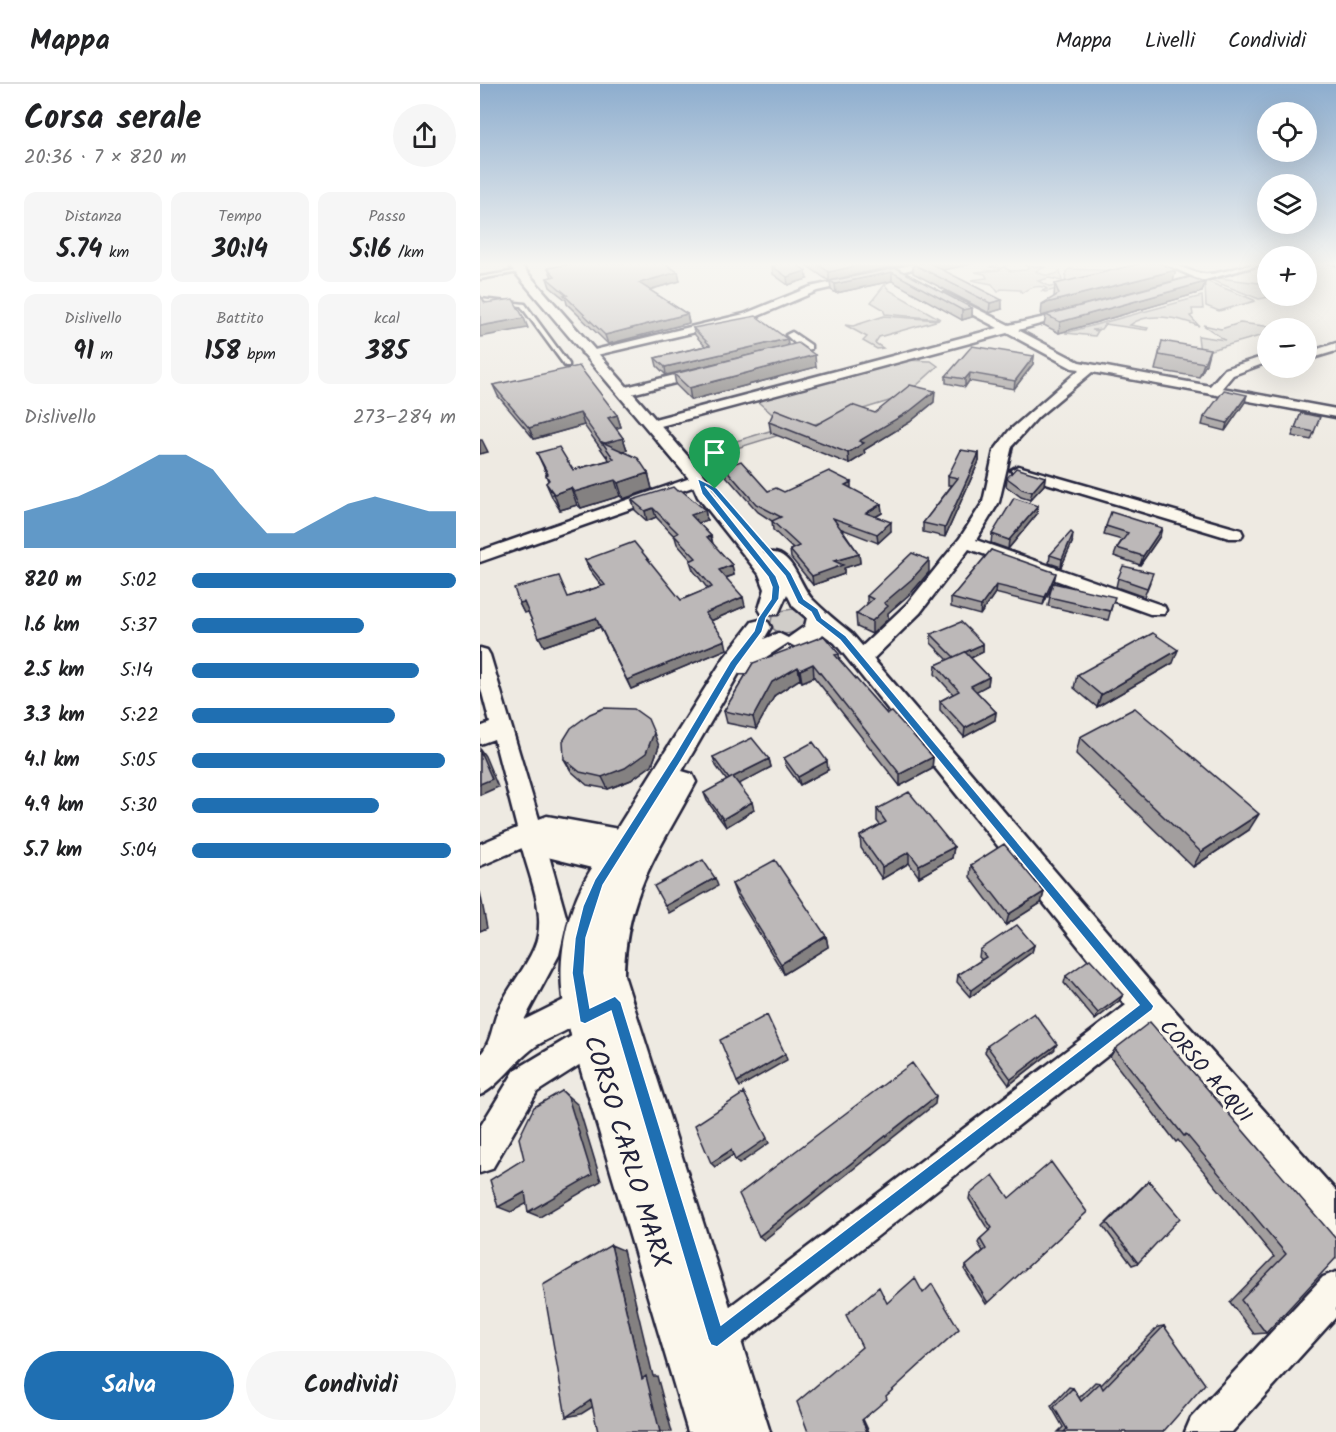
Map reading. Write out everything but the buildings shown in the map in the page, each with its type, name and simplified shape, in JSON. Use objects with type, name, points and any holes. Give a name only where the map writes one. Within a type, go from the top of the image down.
[{"type":"street","points":[[565,326],[699,480],[705,493],[774,580],[777,629]]},
{"type":"street","points":[[588,353],[708,326]]},
{"type":"street","points":[[648,420],[1001,326],[1062,359],[1089,368],[1336,413]]},
{"type":"street","points":[[761,358],[807,347],[792,335]]},
{"type":"street","points":[[1317,342],[1336,336]]},
{"type":"street","points":[[1317,353],[1336,347]]},
{"type":"street","points":[[1211,392],[1229,372],[1257,362]]},
{"type":"street","points":[[777,629],[832,642],[861,659],[887,637],[965,542],[992,501],[1005,446],[1020,427],[1089,368]]},
{"type":"street","points":[[623,392],[714,370]]},
{"type":"street","points":[[1232,395],[1241,380],[1257,374]]},
{"type":"street","points":[[999,464],[1235,534]]},
{"type":"street","points":[[480,557],[699,480]]},
{"type":"street","name":"CORSO ACQUI","points":[[699,480],[715,489],[788,575],[801,601],[843,638],[1148,1006],[1336,1222]]},
{"type":"street","points":[[965,542],[1157,610]]},
{"type":"street","points":[[777,629],[787,604],[814,613]]},
{"type":"street","name":"CORSO CARLO MARX","points":[[712,1432],[593,1016],[607,975],[610,927],[620,893],[623,855],[733,664],[777,629],[814,631],[814,613]]},
{"type":"street","points":[[480,655],[486,690],[502,727],[554,920],[553,940],[510,1016],[503,1036],[503,1052]]},
{"type":"street","points":[[480,736],[502,727]]},
{"type":"street","points":[[480,855],[531,837],[623,855]]},
{"type":"street","points":[[717,1339],[1148,1006]]},
{"type":"street","points":[[480,1080],[503,1052],[533,1030],[593,1016]]},
{"type":"street","points":[[480,1157],[526,1081],[593,1016]]},
{"type":"street","name":"CORSO CARLO MARX","points":[[593,1016],[717,1339],[746,1432]]},
{"type":"street","points":[[1205,1432],[1336,1290]]},
{"type":"lane","points":[[538,326],[567,365]]},
{"type":"shaded area","points":[[847,326],[918,326],[879,337],[875,343],[883,348],[877,349],[863,341],[867,337]]},
{"type":"shaded area","points":[[1091,326],[1103,326],[1101,329],[1092,330],[1098,331],[1095,336],[1065,333]]},
{"type":"shaded area","points":[[1118,326],[1135,326],[1148,328],[1147,330]]},
{"type":"shaded area","points":[[1204,326],[1221,329],[1231,326],[1257,326],[1257,337],[1200,353],[1198,336],[1225,340]]},
{"type":"shaded area","points":[[903,360],[931,361],[938,366],[905,396],[705,458],[702,454],[711,451],[710,449],[786,426],[757,401]]},
{"type":"shaded area","points":[[793,609],[808,615],[809,623],[794,632],[784,634],[774,630],[770,625],[772,617],[780,611]]},
{"type":"route","points":[[699,480],[715,489],[788,575],[801,601],[843,638],[1148,1006],[717,1339],[615,1002],[585,1017],[579,991],[578,973],[580,938],[589,906],[611,860],[678,759],[733,664],[758,632],[762,618],[775,599],[776,587],[772,576],[705,493],[699,480]]}]
